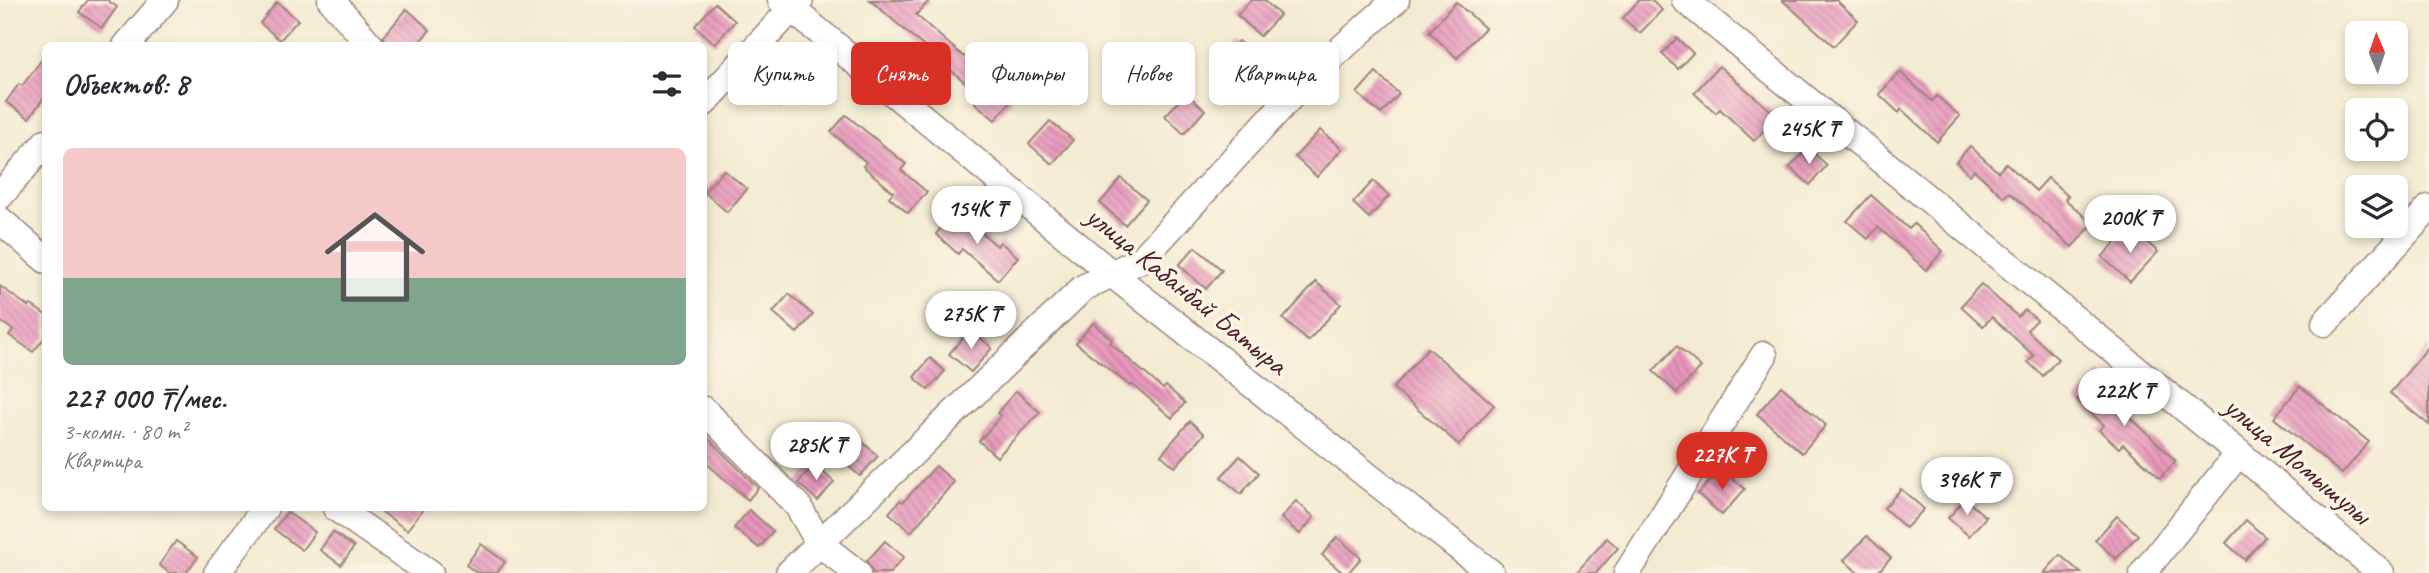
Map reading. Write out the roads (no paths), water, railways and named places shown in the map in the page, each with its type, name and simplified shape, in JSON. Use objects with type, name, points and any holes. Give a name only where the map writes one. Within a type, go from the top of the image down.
[{"type":"street","points":[[129,42],[164,0]]},
{"type":"street","points":[[331,0],[368,42]]},
{"type":"street","points":[[789,573],[1083,288],[1142,260],[1305,80],[1396,0]]},
{"type":"street","name":"улица Момышулы","points":[[1685,0],[2239,453],[2381,573]]},
{"type":"street","points":[[707,100],[791,3]]},
{"type":"street","name":"улица Кабанбай Батыра","points":[[791,3],[1112,274],[1491,573]]},
{"type":"street","points":[[0,196],[42,147]]},
{"type":"street","points":[[2325,323],[2429,208]]},
{"type":"street","points":[[0,220],[42,257]]},
{"type":"street","points":[[1627,573],[1764,355]]},
{"type":"street","points":[[707,414],[798,506],[819,543],[857,573]]},
{"type":"street","points":[[2143,573],[2239,453]]},
{"type":"street","points":[[217,573],[263,511]]},
{"type":"street","points":[[340,511],[430,573]]}]
